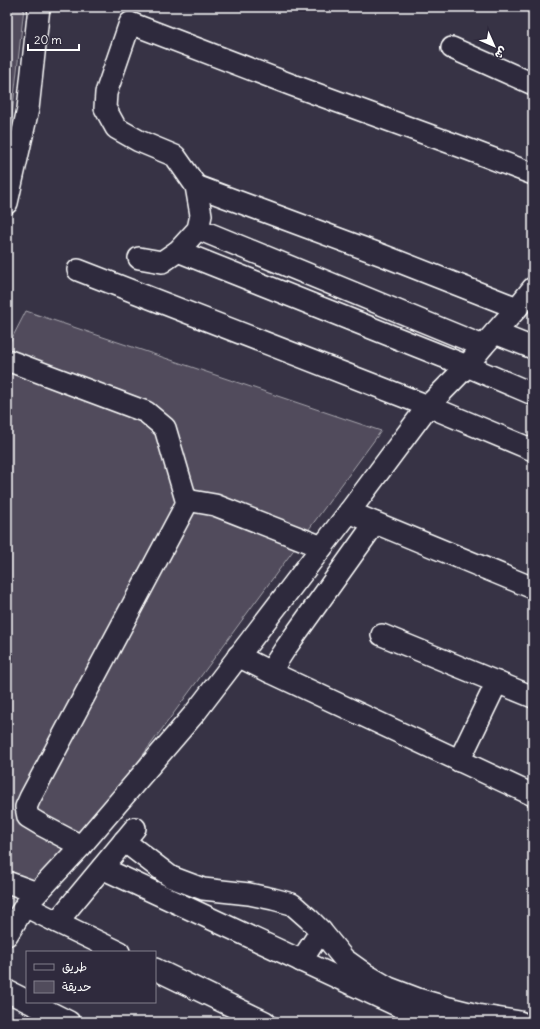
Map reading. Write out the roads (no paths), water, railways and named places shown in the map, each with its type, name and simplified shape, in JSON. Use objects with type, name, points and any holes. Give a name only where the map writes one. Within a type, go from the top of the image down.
[{"type":"street","points":[[7,203],[28,109],[39,7]]},
{"type":"street","points":[[139,258],[162,262],[178,251],[198,229],[201,215],[196,186],[175,156],[139,141],[116,128],[105,108],[106,93],[133,15],[292,85],[533,174]]},
{"type":"street","points":[[452,48],[533,84]]},
{"type":"street","points":[[196,186],[382,255],[517,308]]},
{"type":"street","points":[[198,229],[489,340],[533,348]]},
{"type":"street","points":[[178,251],[468,366],[533,394]]},
{"type":"street","points":[[78,270],[428,406],[533,450]]},
{"type":"street","points":[[7,935],[31,899],[81,846],[195,713],[350,512],[428,406],[468,366],[533,288]]},
{"type":"street","points":[[7,360],[146,412],[165,428],[187,503],[26,807],[28,817],[81,846]]},
{"type":"street","points":[[187,503],[192,502],[215,505],[322,547]]},
{"type":"street","points":[[350,512],[533,588]]},
{"type":"street","points":[[270,672],[375,523]]},
{"type":"street","points":[[382,635],[533,697]]},
{"type":"street","points":[[238,656],[533,796]]},
{"type":"street","points":[[459,761],[497,682]]},
{"type":"street","points":[[57,922],[130,834],[171,877],[203,889],[273,898],[292,904],[310,919],[344,959],[365,974],[389,988],[418,999],[449,1008],[477,1015],[520,1022]]},
{"type":"street","points":[[102,868],[433,1022]]},
{"type":"street","points":[[7,882],[31,899],[57,922],[117,951]]},
{"type":"street","points":[[301,961],[321,931]]},
{"type":"street","points":[[156,969],[265,1022]]},
{"type":"street","points":[[7,991],[26,1001]]},
{"type":"street","points":[[30,1003],[69,1022]]}]
